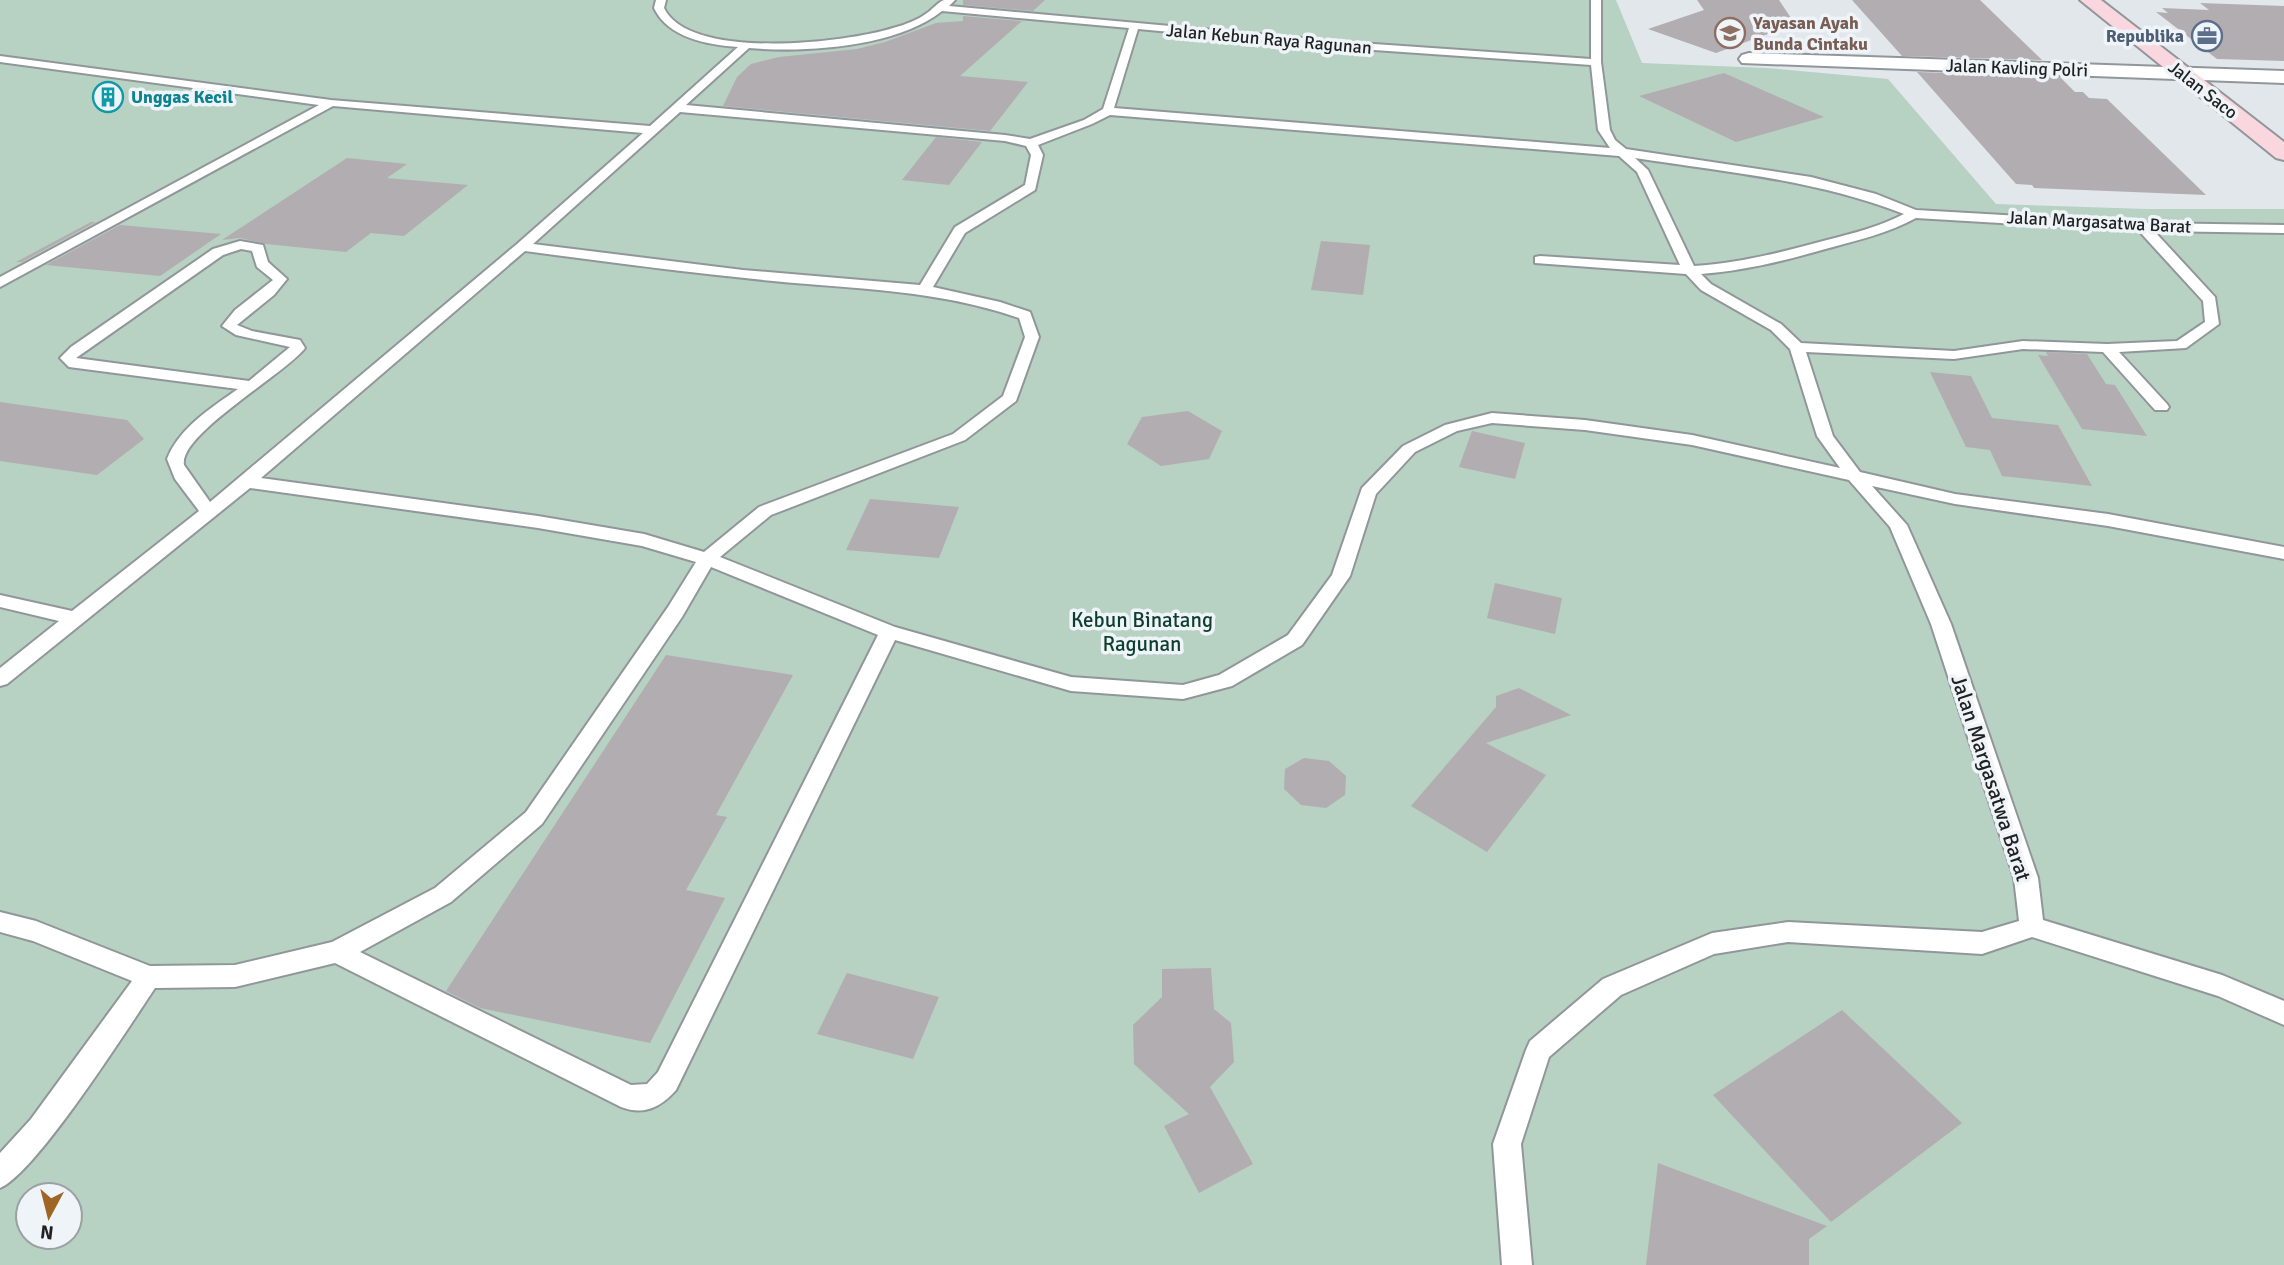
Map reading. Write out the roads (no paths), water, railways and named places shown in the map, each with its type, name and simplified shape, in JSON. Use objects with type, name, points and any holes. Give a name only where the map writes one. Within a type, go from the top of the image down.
[{"type":"main road","name":"Jalan Saco","points":[[2089,0],[2284,153]]},
{"type":"street","name":"Jalan Kavling Polri","points":[[1749,58],[2284,77]]},
{"type":"lane","points":[[661,0],[659,8],[666,21],[683,32],[746,46],[798,46],[862,39],[896,31],[924,20],[947,4]]},
{"type":"lane","points":[[1596,0],[1596,62],[1604,130],[1610,142],[1626,153],[1646,177],[1678,250],[1690,270],[1706,287],[1776,327],[1797,347],[1954,355],[2023,345],[2106,348],[2181,345],[2212,324],[2210,300],[2143,227]]},
{"type":"lane","name":"Jalan Kebun Raya Ragunan","points":[[947,4],[1133,27],[1596,62]]},
{"type":"lane","points":[[677,108],[1005,138],[1031,143],[1088,122],[1108,111],[1133,27]]},
{"type":"lane","points":[[0,679],[246,482],[522,247],[746,46]]},
{"type":"lane","points":[[2,60],[331,103],[652,130]]},
{"type":"lane","points":[[0,283],[331,103]]},
{"type":"lane","name":"Jalan Margasatwa Barat","points":[[1108,111],[1626,153],[1811,181],[1872,197],[1914,214],[2143,227],[2284,229]]},
{"type":"lane","points":[[925,290],[960,230],[1031,187],[1037,155],[1031,143]]},
{"type":"lane","name":"Jalan Margasatwa Barat","points":[[1540,260],[1690,270],[1730,268],[1785,257],[1887,228],[1914,214]]},
{"type":"lane","points":[[209,513],[179,471],[175,460],[177,447],[209,417],[253,386],[298,348],[295,343],[237,332],[229,326],[235,316],[274,288],[280,279],[262,264],[258,248],[240,245],[218,252],[68,358],[74,364],[253,386]]},
{"type":"lane","points":[[0,922],[36,931],[149,977],[235,976],[337,952],[443,895],[534,818],[675,612],[707,559],[765,511],[959,437],[1010,398],[1032,337],[1025,315],[993,302],[925,290],[707,271],[522,247]]},
{"type":"lane","name":"Jalan Margasatwa Barat","points":[[1797,347],[1825,436],[1854,476],[1898,525],[1941,624],[2025,878],[2032,927]]},
{"type":"lane","points":[[2106,348],[2161,407]]},
{"type":"lane","points":[[246,482],[538,522],[644,540],[707,559],[889,632],[1071,684],[1183,692],[1225,681],[1295,640],[1341,576],[1368,492],[1409,449],[1451,428],[1492,418],[1585,425],[1692,440],[1955,499],[2108,520],[2284,553]]},
{"type":"lane","points":[[0,601],[77,619]]},
{"type":"lane","points":[[337,952],[630,1098],[653,1096],[667,1081],[889,632]]},
{"type":"lane","points":[[1517,1265],[1507,1144],[1539,1050],[1612,986],[1712,944],[1788,932],[1982,943],[2032,927],[2222,986],[2284,1013]]},
{"type":"lane","points":[[0,1174],[41,1128],[149,977]]},
{"type":"place","name":"Yayasan Ayah Bunda Cintaku","points":[[1730,33]]},
{"type":"place","name":"Republika","points":[[2207,36]]},
{"type":"place","name":"Unggas Kecil","points":[[108,97]]},
{"type":"park label","name":"Kebun Binatang Ragunan","points":[[1142,632]]}]
